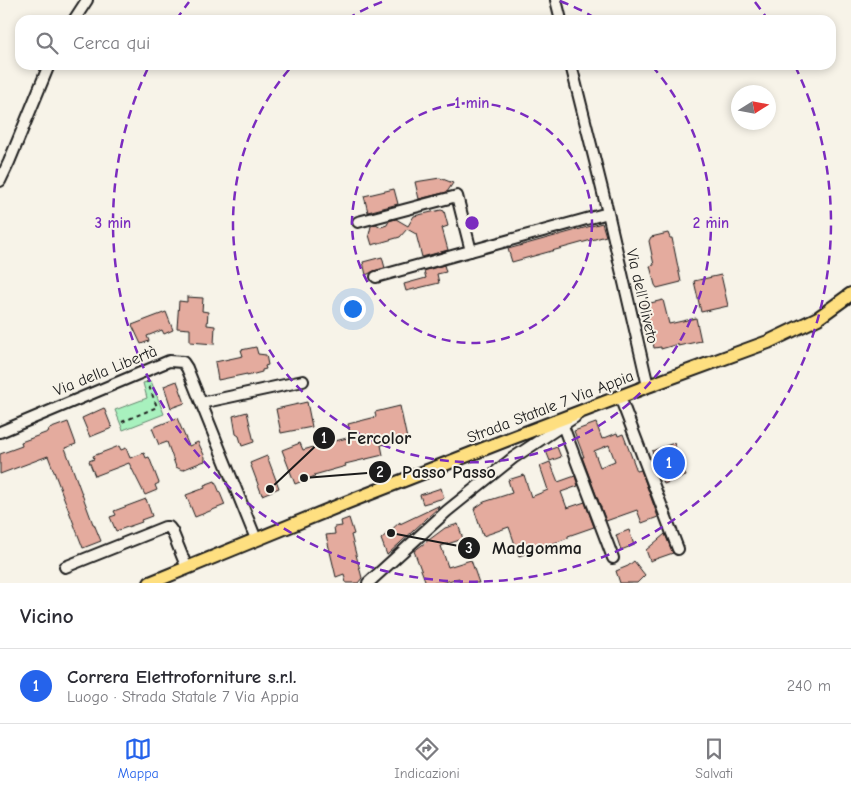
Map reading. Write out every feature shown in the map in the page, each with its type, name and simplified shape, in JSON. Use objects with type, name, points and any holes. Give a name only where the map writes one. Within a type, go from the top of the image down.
[{"type":"main road","name":"Strada Statale 7 Via Appia","points":[[256,539],[505,440],[768,342],[818,318],[851,294]]},
{"type":"main road","points":[[150,583],[256,539]]},
{"type":"street","points":[[77,15],[87,0]]},
{"type":"street","points":[[556,0],[560,15]]},
{"type":"street","points":[[0,181],[47,70]]},
{"type":"street","name":"Via dell'Oliveto","points":[[572,70],[608,212],[648,386]]},
{"type":"street","points":[[358,222],[457,196],[471,250]]},
{"type":"street","points":[[376,277],[608,212]]},
{"type":"street","name":"Via della Libertà","points":[[0,432],[168,361],[183,362],[256,539]]},
{"type":"street","points":[[201,403],[302,381]]},
{"type":"street","points":[[620,397],[678,549]]},
{"type":"street","points":[[368,583],[447,512],[513,458],[563,426],[581,412]]},
{"type":"street","points":[[563,426],[613,558]]},
{"type":"street","points":[[505,440],[516,448],[516,454],[513,458]]},
{"type":"street","points":[[65,567],[169,527],[187,568]]},
{"type":"path","points":[[122,422],[157,407],[144,372]]},
{"type":"green space","points":[[151,381],[164,414],[123,430],[115,410],[147,398],[143,383]]},
{"type":"building","points":[[440,178],[453,183],[447,192],[419,199],[415,182]]},
{"type":"building","points":[[394,189],[398,204],[368,212],[364,196]]},
{"type":"building","points":[[444,211],[448,226],[442,228],[448,250],[422,257],[416,234],[407,229],[400,237],[372,245],[369,235],[371,226],[376,224],[381,227],[387,225],[389,221],[396,219],[408,226],[414,216]]},
{"type":"building","points":[[602,223],[606,236],[512,262],[508,249]]},
{"type":"building","points":[[668,233],[670,238],[672,238],[681,282],[657,288],[650,266],[654,265],[649,241],[651,237]]},
{"type":"building","points":[[382,257],[385,268],[366,275],[363,262]]},
{"type":"building","points":[[444,265],[446,272],[437,274],[439,283],[406,291],[404,284],[426,278],[424,271]]},
{"type":"building","points":[[721,275],[728,306],[701,312],[694,281]]},
{"type":"building","points":[[187,297],[203,298],[202,311],[208,312],[207,325],[215,326],[214,344],[190,342],[190,329],[177,328],[179,301],[187,302]]},
{"type":"building","points":[[663,300],[669,324],[696,318],[701,341],[678,346],[678,344],[661,349],[661,347],[654,348],[650,325],[646,325],[642,305]]},
{"type":"building","points":[[166,312],[173,330],[164,334],[162,330],[147,336],[149,341],[141,344],[132,325]]},
{"type":"building","points":[[256,347],[258,354],[266,355],[268,365],[265,366],[266,369],[247,376],[247,374],[218,380],[215,362],[243,356],[241,350]]},
{"type":"building","points":[[177,381],[185,403],[171,408],[164,386]]},
{"type":"building","points":[[307,402],[312,427],[281,433],[276,409]]},
{"type":"building","points":[[400,406],[407,439],[381,445],[383,455],[345,464],[346,466],[314,475],[295,484],[282,450],[300,443],[303,450],[317,446],[316,440],[333,435],[335,441],[351,437],[348,424],[376,417],[375,412]]},
{"type":"building","points":[[104,408],[112,428],[90,437],[82,418]]},
{"type":"building","points":[[247,412],[254,442],[242,446],[239,436],[236,434],[233,416]]},
{"type":"building","points":[[177,418],[189,446],[198,442],[205,457],[205,461],[182,470],[176,467],[167,442],[159,445],[152,428]]},
{"type":"building","points":[[68,422],[76,444],[65,448],[101,541],[83,548],[48,456],[0,474],[0,454],[22,446],[21,442]]},
{"type":"building","points":[[596,423],[602,439],[617,433],[618,436],[623,434],[637,471],[641,470],[658,517],[642,523],[637,510],[606,521],[574,431]],"holes":[[[609,445],[615,461],[600,467],[594,451]]]},
{"type":"building","points":[[674,443],[686,476],[664,484],[652,451]]},
{"type":"building","points":[[119,446],[121,450],[126,448],[130,458],[144,453],[146,458],[149,457],[159,483],[155,485],[157,490],[145,495],[129,463],[95,476],[89,461],[94,459],[93,456]]},
{"type":"building","points":[[557,447],[561,457],[550,461],[546,451]]},
{"type":"building","points":[[267,456],[279,488],[262,495],[250,463]]},
{"type":"building","points":[[550,462],[558,482],[575,476],[578,486],[561,492],[567,508],[585,502],[594,527],[519,556],[509,527],[483,536],[474,509],[484,502],[512,493],[508,480],[524,475],[531,497],[548,490],[540,466]]},
{"type":"building","points":[[215,481],[225,505],[195,517],[186,495],[205,488],[204,485]]},
{"type":"building","points":[[441,488],[444,498],[423,504],[420,495]]},
{"type":"building","points":[[146,499],[152,516],[141,520],[142,522],[116,531],[110,517],[116,515],[114,511]]},
{"type":"building","points":[[438,506],[387,555],[381,539],[400,522],[400,524]]},
{"type":"building","points":[[349,518],[354,534],[351,535],[362,578],[358,583],[346,583],[344,574],[336,577],[326,535],[335,534],[334,527],[342,526],[341,521]]},
{"type":"building","points":[[458,524],[463,539],[441,546],[448,567],[471,560],[479,583],[460,583],[459,578],[441,583],[426,583],[414,551],[445,528]]},
{"type":"building","points":[[629,530],[634,545],[621,550],[616,535]]},
{"type":"building","points":[[665,534],[673,553],[650,561],[646,550]]},
{"type":"building","points":[[634,561],[645,575],[637,583],[620,583],[616,571]]},
{"type":"place","name":"Correra Elettroforniture s.r.l.","points":[[669,463]]},
{"type":"place","name":"Passo Passo","points":[[304,478]]},
{"type":"place","name":"Fercolor","points":[[270,489]]},
{"type":"place","name":"Madgomma","points":[[391,533]]}]
